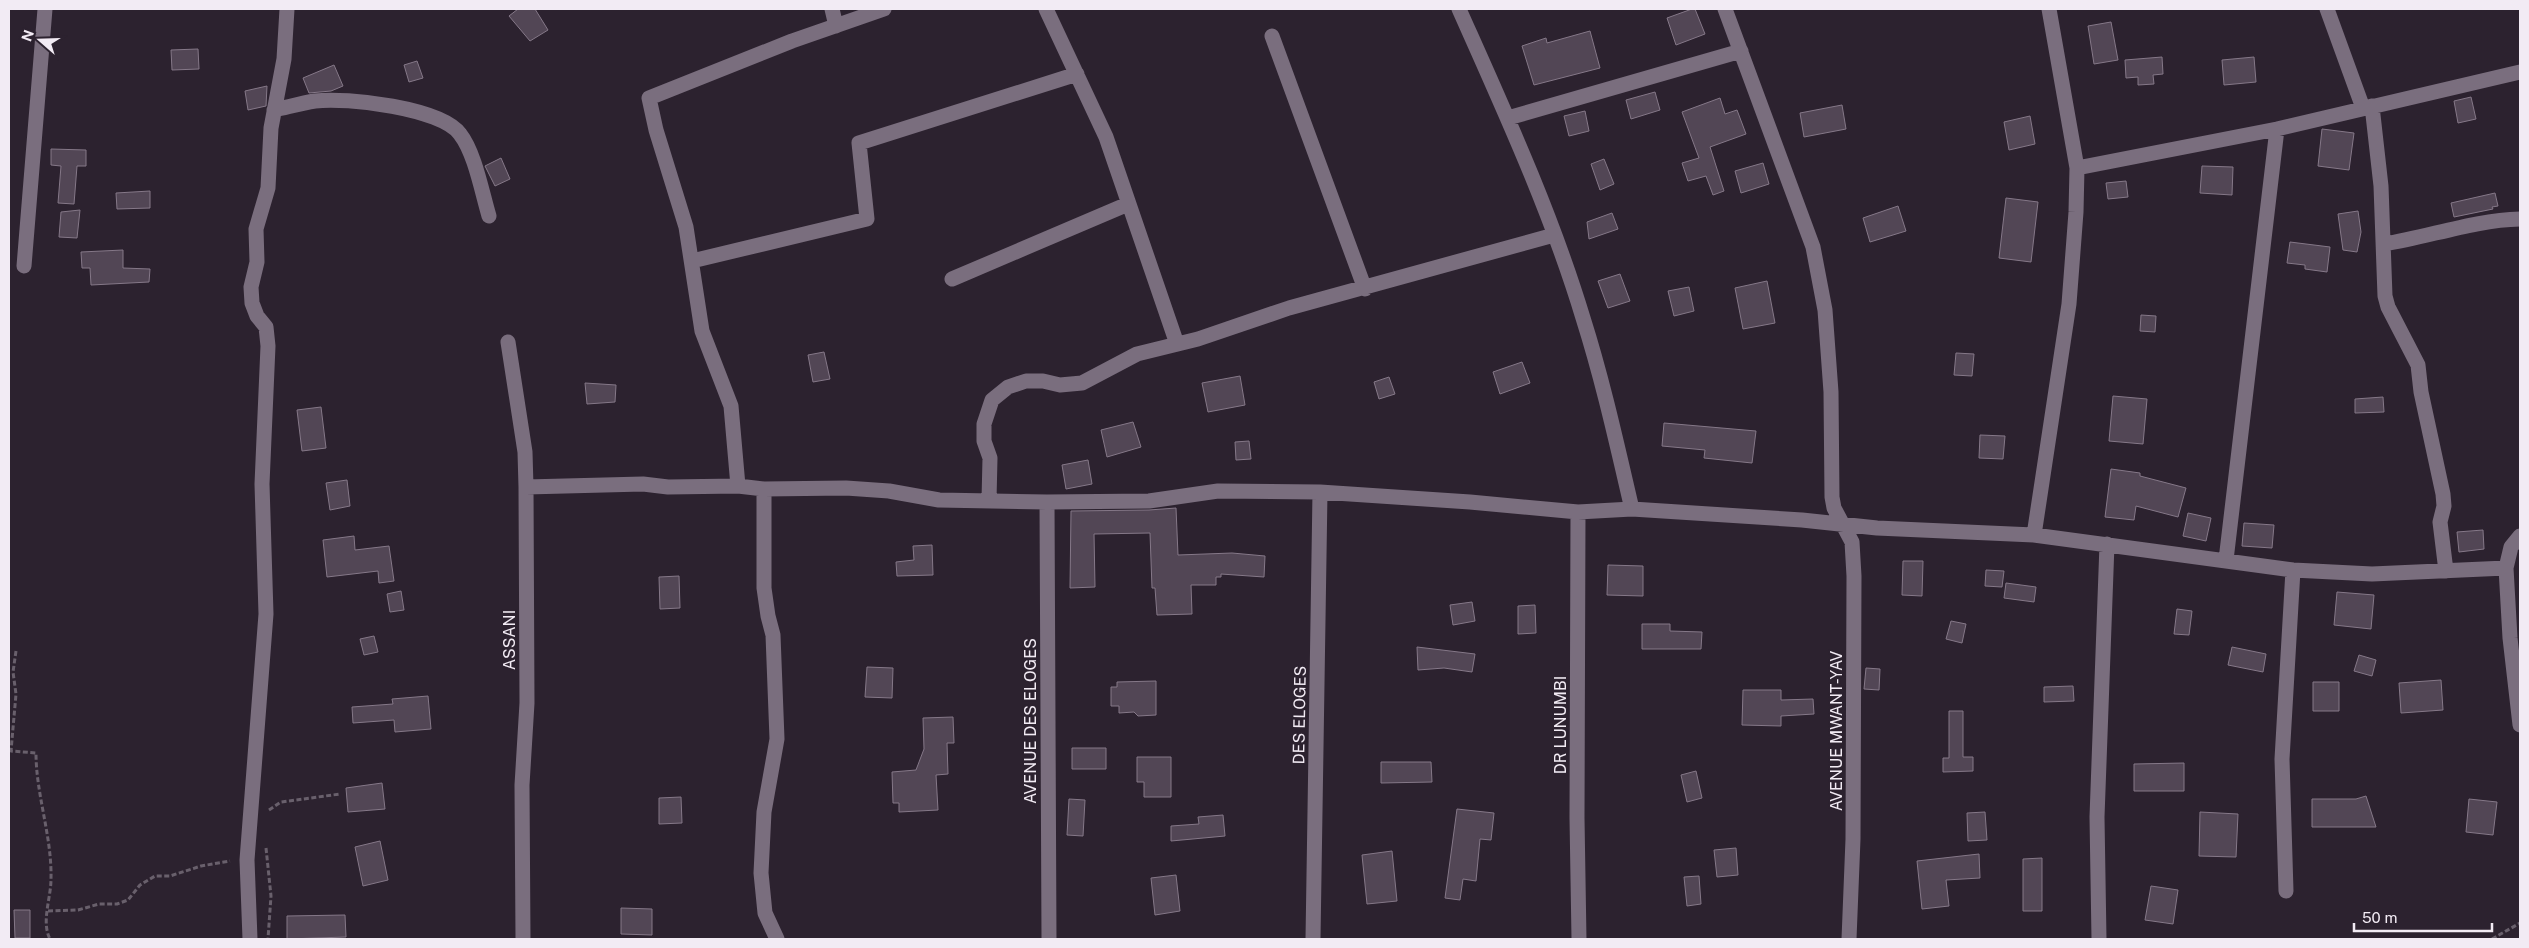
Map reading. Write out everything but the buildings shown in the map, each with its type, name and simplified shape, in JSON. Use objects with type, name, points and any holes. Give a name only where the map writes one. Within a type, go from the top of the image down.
[{"type":"street","points":[[24,266],[45,9]]},
{"type":"street","points":[[250,939],[247,860],[266,614],[262,484],[268,346],[266,327],[257,316],[252,303],[251,287],[257,262],[256,229],[268,188],[271,128],[284,59],[287,9]]},
{"type":"street","points":[[832,9],[836,26]]},
{"type":"street","points":[[738,486],[731,406],[702,331],[686,226],[656,130],[649,98],[792,41],[884,9]]},
{"type":"street","points":[[1046,9],[1106,137],[1177,344]]},
{"type":"street","points":[[1459,9],[1508,118],[1584,318],[1632,509]]},
{"type":"street","name":"AVENUE MWANT-YAV","points":[[1725,9],[1814,247],[1825,310],[1831,392],[1832,497],[1852,542],[1854,576],[1853,839],[1849,939]]},
{"type":"street","points":[[2034,536],[2069,304],[2077,168],[2049,9]]},
{"type":"street","points":[[2327,9],[2368,107],[2381,186],[2385,296],[2388,307],[2418,365],[2421,392],[2443,494],[2440,529],[2446,571]]},
{"type":"street","points":[[1272,36],[1364,288]]},
{"type":"street","points":[[1508,118],[1741,51]]},
{"type":"street","points":[[2077,168],[2277,129],[2520,72]]},
{"type":"street","points":[[692,261],[867,219],[859,143],[1077,74]]},
{"type":"street","points":[[274,110],[317,101],[374,103],[420,111],[446,122],[460,133],[467,146],[489,216]]},
{"type":"street","points":[[2226,560],[2277,129]]},
{"type":"street","points":[[952,279],[1128,204]]},
{"type":"street","points":[[2384,244],[2423,238],[2503,220],[2520,219]]},
{"type":"street","points":[[989,500],[990,458],[984,442],[984,424],[992,400],[1008,387],[1026,381],[1043,381],[1060,385],[1082,383],[1137,354],[1198,339],[1289,308],[1554,235]]},
{"type":"street","name":"ASSANI","points":[[508,342],[525,452],[526,487],[527,703],[522,785],[523,939]]},
{"type":"street","points":[[526,487],[579,485],[738,486],[764,489],[846,488],[889,491],[939,500],[1047,502],[1149,501],[1218,492],[1320,492],[1461,501],[1578,512],[1632,509],[1795,519],[1844,526],[2034,536],[2107,544],[2293,570],[2372,574],[2506,568]]},
{"type":"street","points":[[764,489],[764,588],[773,635],[777,739],[764,812],[761,873],[765,913],[778,939]]},
{"type":"street","name":"DES ELOGES","points":[[1313,939],[1320,492]]},
{"type":"street","name":"AVENUE DES ELOGES","points":[[1047,502],[1049,939]]},
{"type":"street","name":"DR LUNUMBI","points":[[1578,512],[1577,818],[1579,939]]},
{"type":"street","points":[[2520,536],[2511,547],[2506,568],[2510,638],[2520,726]]},
{"type":"street","points":[[2099,939],[2097,818],[2107,544]]},
{"type":"street","points":[[2286,891],[2282,759],[2293,570]]},
{"type":"path","points":[[16,651],[13,672],[16,694],[11,751],[36,752],[38,784],[50,849],[51,878],[45,930],[50,939]]},
{"type":"path","points":[[268,818],[269,808],[281,802],[340,794]]},
{"type":"path","points":[[266,843],[271,896],[268,939]]},
{"type":"path","points":[[48,912],[78,910],[99,904],[117,904],[128,900],[140,885],[155,876],[170,876],[211,864],[247,860]]},
{"type":"path","points":[[2492,939],[2520,923]]}]
